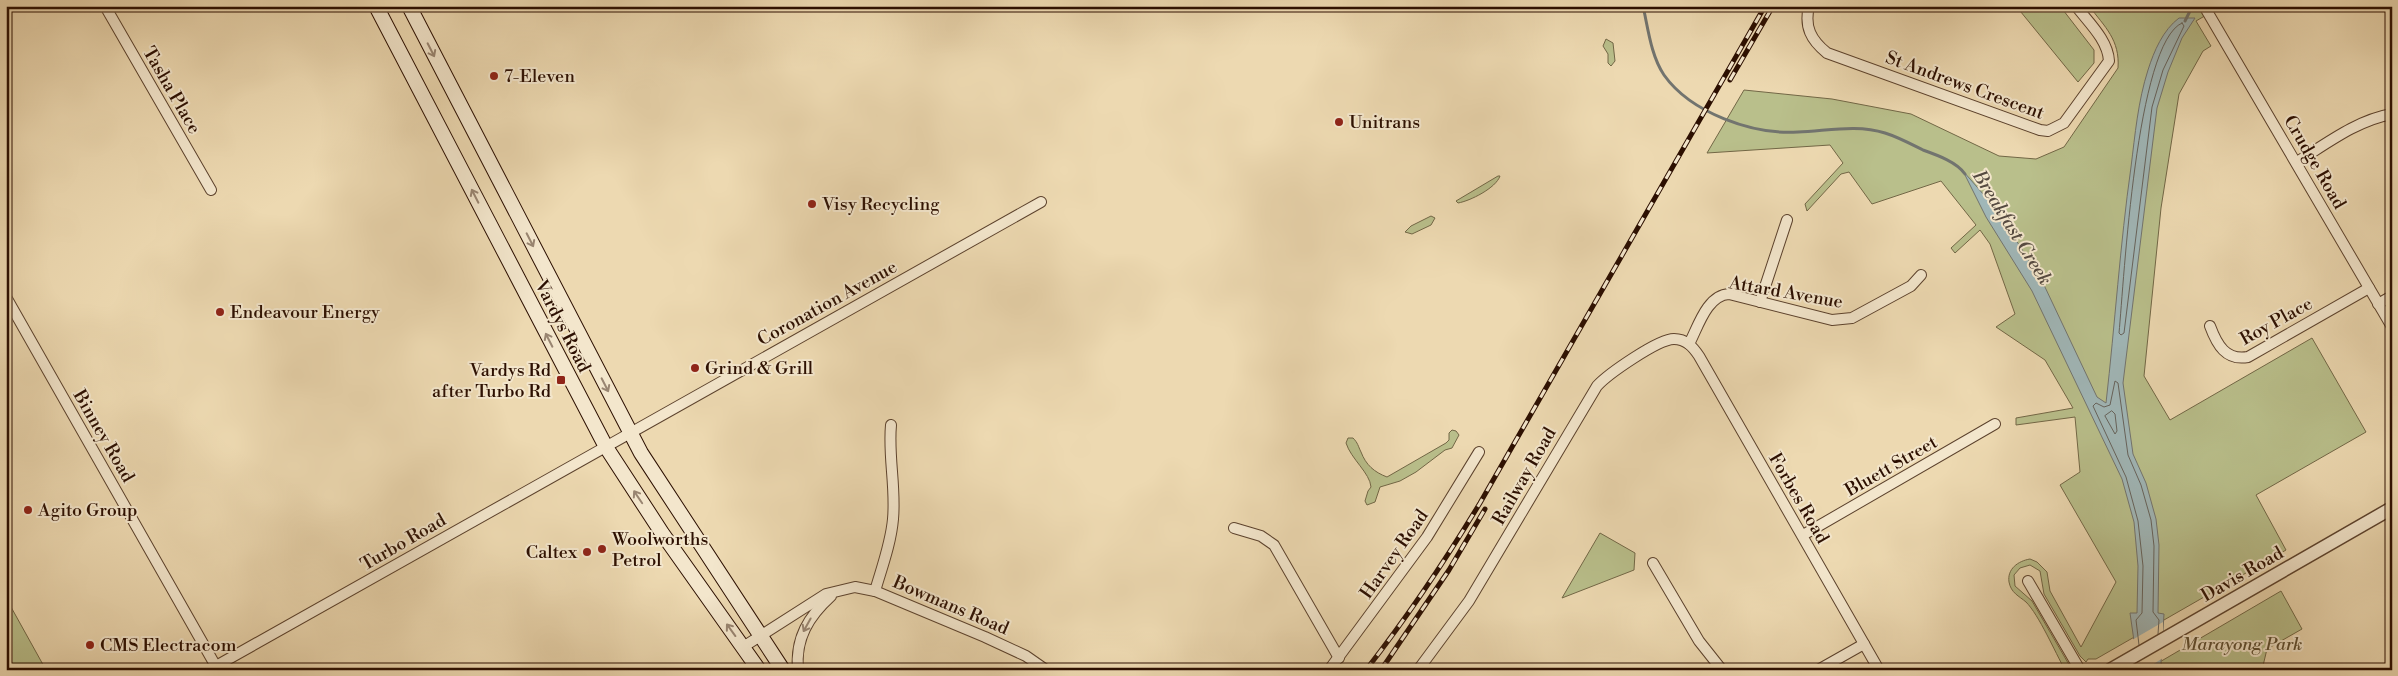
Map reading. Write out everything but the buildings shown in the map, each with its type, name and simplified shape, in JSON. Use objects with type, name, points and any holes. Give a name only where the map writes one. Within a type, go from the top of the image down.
[{"type":"main road","name":"Vardys Road","points":[[376,6],[606,446],[662,533],[759,670]]},
{"type":"main road","name":"Vardys Road","points":[[409,6],[630,432],[679,514],[783,670]]},
{"type":"street","name":"Tasha Place","points":[[105,6],[211,190]]},
{"type":"street","name":"St Andrews Crescent","points":[[1809,6],[1806,17],[1811,36],[1828,53],[2040,130],[2048,131],[2064,123],[2110,61],[2109,52],[2105,44],[2076,6]]},
{"type":"street","name":"Crudge Road","points":[[2206,10],[2297,162],[2392,327]]},
{"type":"street","points":[[2297,162],[2360,124],[2376,117],[2392,114]]},
{"type":"street","name":"Coronation Avenue","points":[[606,446],[1041,202]]},
{"type":"street","points":[[1760,302],[1787,220]]},
{"type":"street","name":"Attard Avenue","points":[[1689,344],[1711,303],[1720,294],[1729,294],[1842,321],[1852,318],[1911,286],[1921,275]]},
{"type":"street","name":"Roy Place","points":[[2210,326],[2218,344],[2225,353],[2239,359],[2248,357],[2368,288]]},
{"type":"street","points":[[2378,304],[2392,296]]},
{"type":"street","name":"Binney Road","points":[[6,297],[217,668]]},
{"type":"street","name":"Railway Road","points":[[1418,670],[1469,601],[1597,386],[1612,372],[1662,342],[1672,339],[1689,344]]},
{"type":"street","name":"Forbes Road","points":[[1689,344],[1698,356],[1803,535],[1880,670]]},
{"type":"street","name":"Bluett Street","points":[[1803,535],[1995,424]]},
{"type":"street","points":[[875,591],[890,541],[893,519],[891,425]]},
{"type":"street","name":"Turbo Road","points":[[217,668],[606,446]]},
{"type":"street","name":"Harvey Road","points":[[1329,670],[1340,658],[1427,537],[1479,452]]},
{"type":"street","name":"Davis Road","points":[[2110,670],[2392,508]]},
{"type":"street","points":[[1234,528],[1261,536],[1274,546],[1340,658]]},
{"type":"street","points":[[1653,563],[1699,641],[1722,670]]},
{"type":"street","points":[[2028,581],[2080,670]]},
{"type":"street","name":"Bowmans Road","points":[[760,636],[818,599],[838,590],[855,588],[875,591],[1010,648],[1046,670]]},
{"type":"street","points":[[798,670],[799,644],[808,622],[838,590]]},
{"type":"street","points":[[743,647],[760,636]]},
{"type":"street","points":[[1818,670],[1864,644]]},
{"type":"green space","points":[[2016,6],[2060,6],[2094,50],[2094,63],[2078,82]]},
{"type":"green space","points":[[2089,6],[2222,6],[2196,21],[2211,46],[2203,51],[2179,94],[2161,208],[2144,376],[2170,420],[2312,338],[2366,432],[2256,495],[2286,550],[2096,659],[2088,659],[2086,662],[2080,656],[2044,594],[2040,571],[2030,565],[2020,568],[2014,575],[2015,586],[2032,601],[2071,668],[2071,670],[2065,670],[2047,634],[2031,608],[2012,589],[2009,577],[2014,566],[2030,559],[2037,562],[2047,572],[2050,591],[2081,647],[2116,582],[2060,485],[2080,472],[2075,417],[2016,425],[2016,418],[2073,408],[2045,360],[1996,327],[2015,314],[1990,244],[1980,230],[1955,253],[1951,248],[1976,225],[1941,181],[1872,204],[1849,172],[1841,174],[1807,211],[1805,204],[1843,163],[1830,145],[1707,153],[1744,90],[1832,99],[1911,114],[1999,156],[2036,159],[2064,147],[2118,68],[2117,49],[2114,42],[2106,27]]},
{"type":"green space","points":[[1606,39],[1613,43],[1615,61],[1611,66],[1608,63],[1608,54],[1603,46]]},
{"type":"green space","points":[[1500,176],[1498,181],[1476,197],[1458,203],[1456,201]]},
{"type":"green space","points":[[1431,216],[1435,218],[1431,225],[1412,234],[1405,232],[1411,226]]},
{"type":"green space","points":[[1452,430],[1456,431],[1459,435],[1452,448],[1445,450],[1416,472],[1400,481],[1380,487],[1375,502],[1367,505],[1365,501],[1371,487],[1370,482],[1348,449],[1346,443],[1348,438],[1355,440],[1365,461],[1371,468],[1387,477],[1446,443]]},
{"type":"green space","points":[[1600,533],[1635,553],[1634,570],[1562,598]]},
{"type":"green space","name":"Marayong Park","points":[[2281,591],[2302,629],[2267,649],[2262,670],[2146,670]]},
{"type":"green space","points":[[6,598],[46,670],[6,670]]},
{"type":"water","points":[[2179,18],[2195,18],[2182,38],[2168,72],[2157,108],[2123,383],[2133,454],[2146,483],[2156,519],[2159,545],[2158,613],[2164,614],[2162,670],[2134,670],[2134,641],[2130,613],[2137,613],[2138,566],[2134,522],[2122,479],[2032,291],[1986,217],[1963,171],[1998,211],[2044,285],[2097,397],[2106,403],[2124,226],[2139,106],[2156,48],[2168,29]]},
{"type":"pier","points":[[2163,622],[2163,658],[2144,670],[2132,670],[2132,640]]},
{"type":"waterway","name":"Breakfast Creek","points":[[1643,6],[1653,51],[1664,75],[1676,88],[1706,111],[1724,119],[1762,130],[1780,132],[1853,128],[1874,130],[1895,136],[1946,159],[1965,174]]},
{"type":"waterway","points":[[2185,21],[2190,11],[2197,6]]},
{"type":"railway","points":[[1366,670],[1426,588],[1480,503],[1765,6]]},
{"type":"railway","points":[[1730,80],[1773,6]]},
{"type":"railway","points":[[1381,670],[1449,570],[1485,509]]},
{"type":"place","name":"7-Eleven","points":[[494,76]]},
{"type":"place","name":"Unitrans","points":[[1339,122]]},
{"type":"place","name":"Visy Recycling","points":[[812,204]]},
{"type":"place","name":"Endeavour Energy","points":[[220,312]]},
{"type":"place","name":"Grind & Grill","points":[[695,368]]},
{"type":"place","name":"Vardys Rd after Turbo Rd","points":[[561,380]]},
{"type":"place","name":"Agito Group","points":[[28,510]]},
{"type":"place","name":"Woolworths Petrol","points":[[602,549]]},
{"type":"place","name":"Caltex","points":[[587,552]]},
{"type":"place","name":"CMS Electracom","points":[[90,645]]}]
